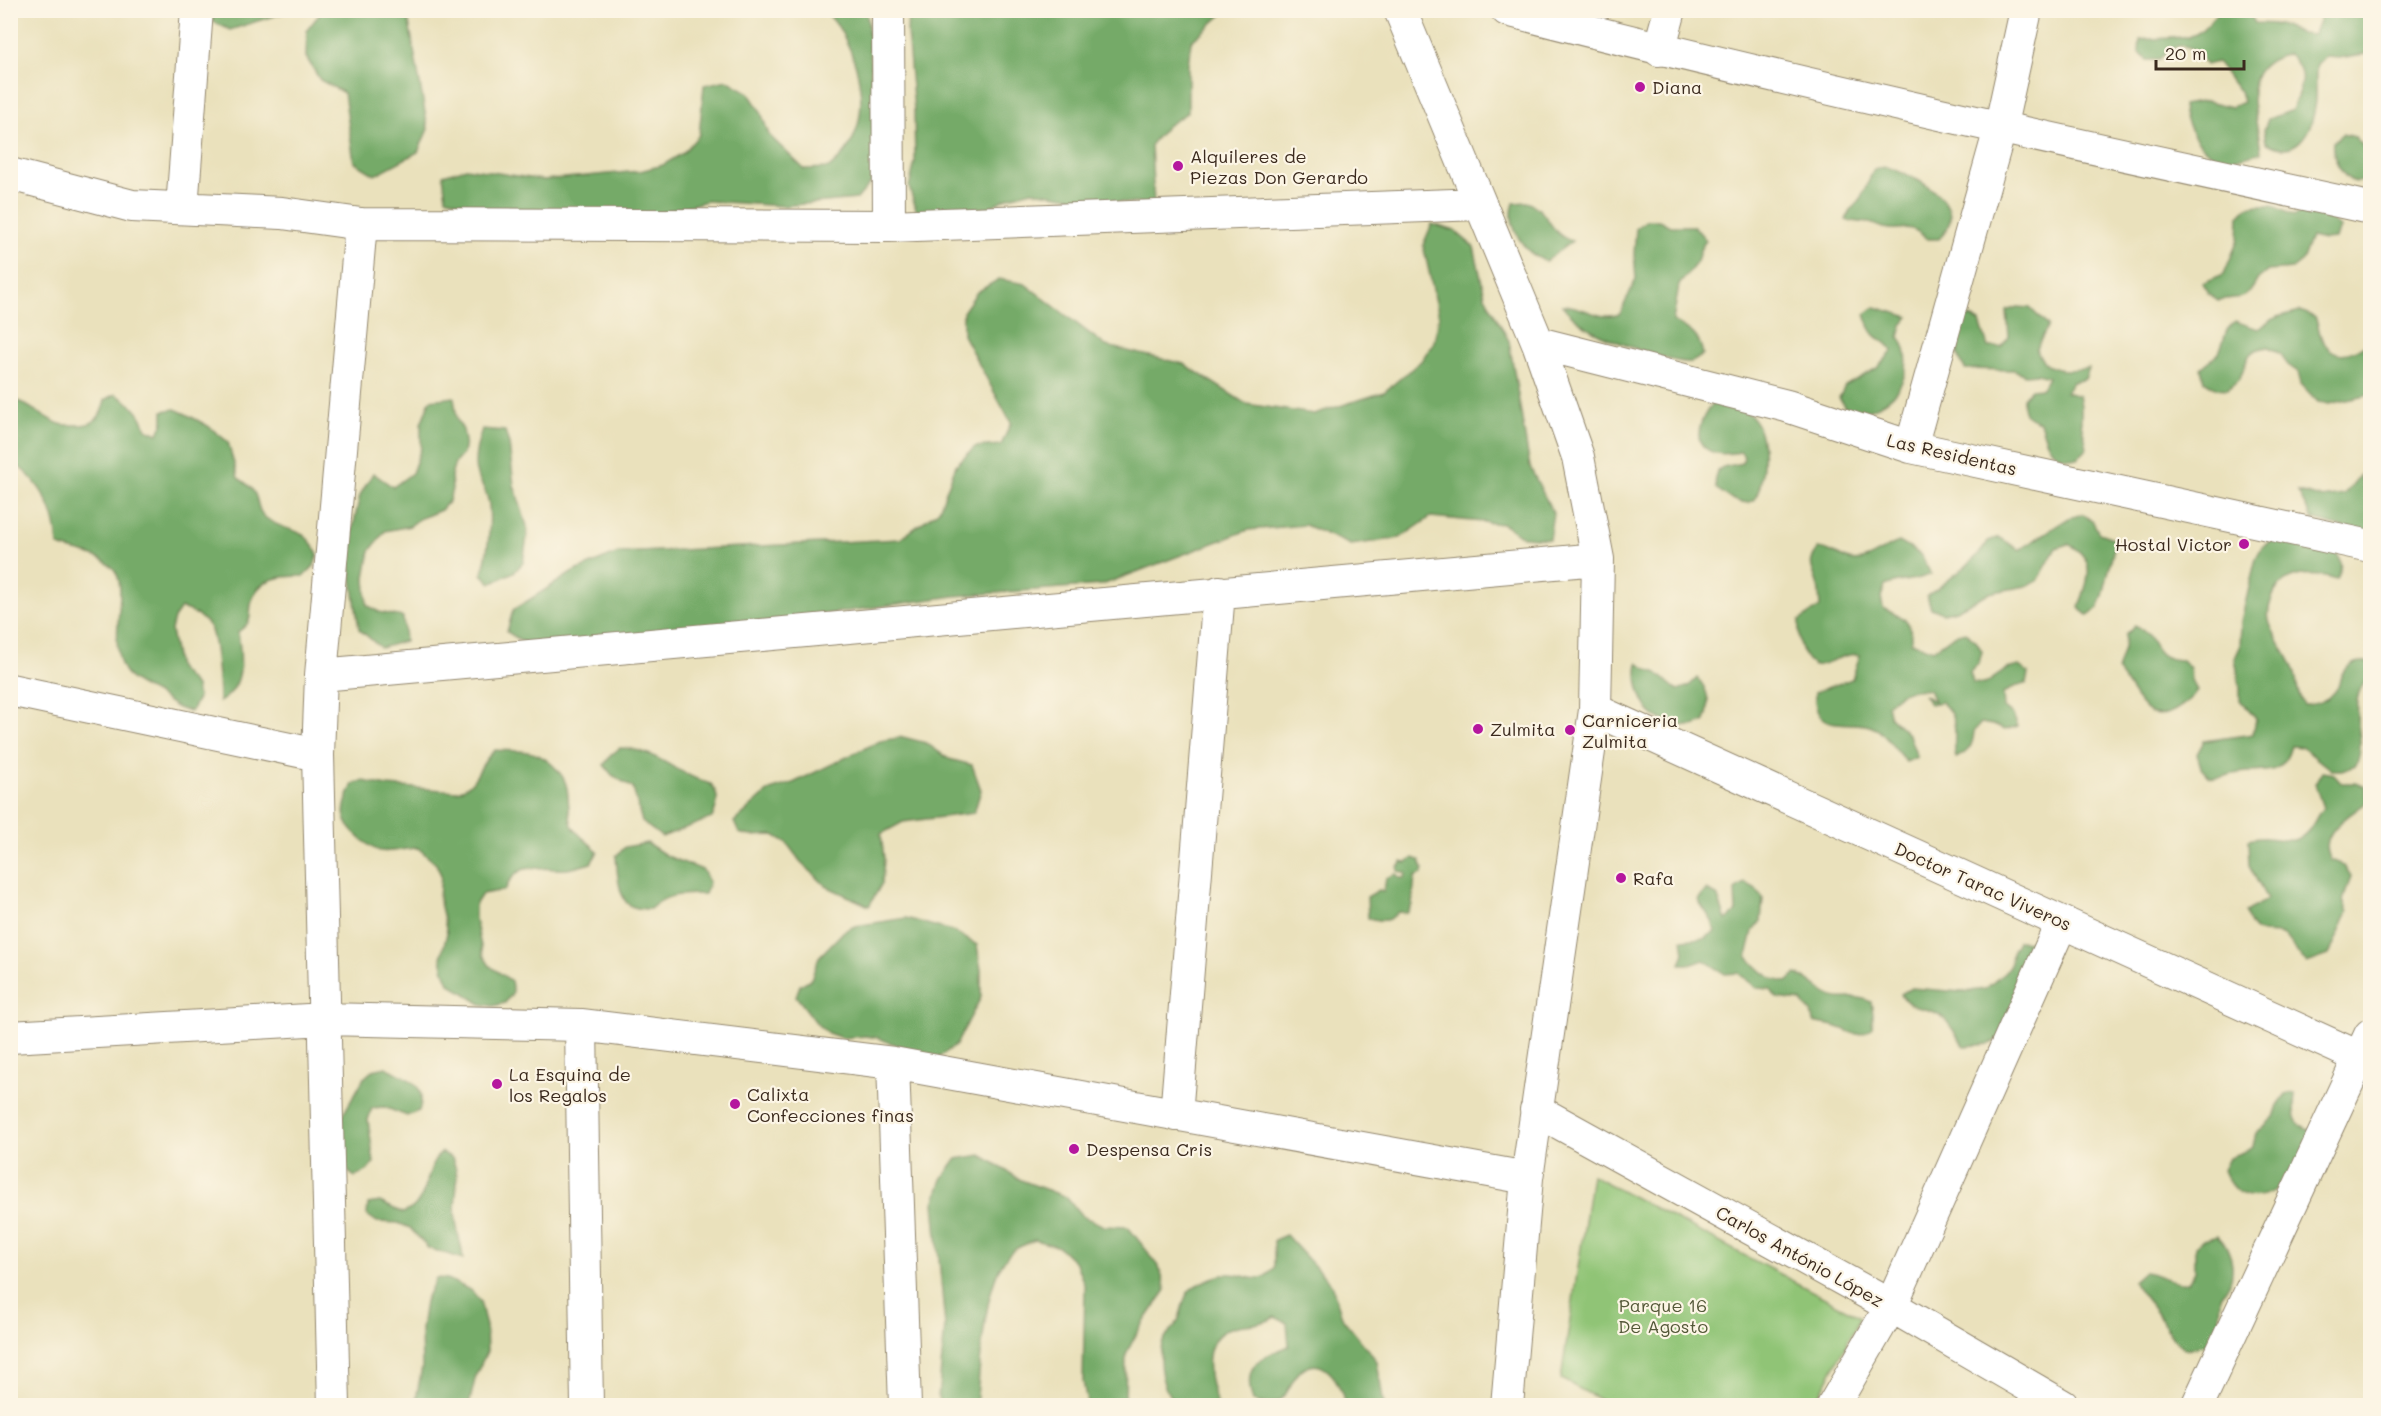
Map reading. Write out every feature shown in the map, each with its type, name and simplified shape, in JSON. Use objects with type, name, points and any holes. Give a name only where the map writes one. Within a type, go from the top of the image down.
[{"type":"street","points":[[182,208],[197,10]]},
{"type":"street","points":[[888,10],[890,226]]},
{"type":"street","points":[[1400,10],[1538,343],[1578,457],[1598,559],[1595,710],[1527,1178],[1507,1406]]},
{"type":"street","points":[[1507,10],[1659,50],[2000,129],[2370,208]]},
{"type":"street","points":[[1659,50],[1670,10]]},
{"type":"street","points":[[1911,447],[2000,129],[2026,10]]},
{"type":"street","points":[[10,174],[132,206],[282,213],[361,224],[890,226],[1480,204]]},
{"type":"street","points":[[334,1406],[318,755],[321,675],[361,224]]},
{"type":"street","name":"Las Residentas","points":[[1538,343],[1787,406],[1911,447],[2370,546]]},
{"type":"street","points":[[321,675],[1598,559]]},
{"type":"street","points":[[1176,1115],[1219,592]]},
{"type":"street","points":[[10,690],[318,755]]},
{"type":"street","name":"Doctor Tarac Viveros","points":[[1595,710],[2062,922],[2367,1051]]},
{"type":"street","points":[[1833,1406],[1891,1306],[2062,922]]},
{"type":"street","points":[[10,1037],[325,1019],[581,1025],[892,1064],[1527,1178]]},
{"type":"street","points":[[581,1025],[587,1406]]},
{"type":"street","points":[[2197,1406],[2367,1051]]},
{"type":"street","points":[[892,1064],[905,1406]]},
{"type":"street","name":"Carlos António López","points":[[1536,1110],[1891,1306],[2063,1406]]},
{"type":"green space","points":[[207,11],[289,11],[230,30],[208,19]]},
{"type":"green space","points":[[322,11],[407,11],[428,129],[418,152],[375,175],[354,162],[344,93],[320,80],[306,57],[307,30]]},
{"type":"green space","points":[[825,11],[867,11],[876,153],[874,179],[857,199],[783,206],[707,201],[614,225],[493,212],[446,198],[443,175],[466,168],[543,180],[640,171],[663,165],[683,153],[699,135],[704,85],[727,80],[748,92],[761,112],[769,135],[804,169],[829,168],[843,154],[853,139],[858,125],[861,95],[850,50],[836,23]]},
{"type":"green space","points":[[908,11],[1226,11],[1191,42],[1188,65],[1188,112],[1167,126],[1151,144],[1154,205],[1083,199],[1032,191],[1009,197],[988,208],[917,212],[909,187],[915,162],[914,110],[907,32]]},
{"type":"green space","points":[[2220,11],[2250,11],[2255,23],[2279,24],[2302,34],[2313,35],[2323,11],[2370,11],[2370,53],[2339,58],[2327,57],[2317,64],[2316,102],[2310,126],[2300,141],[2285,148],[2266,142],[2264,130],[2268,119],[2292,110],[2300,87],[2301,74],[2289,54],[2272,60],[2261,69],[2255,81],[2253,94],[2261,152],[2223,159],[2208,152],[2195,138],[2186,121],[2183,105],[2207,101],[2232,107],[2243,102],[2240,91],[2217,62],[2206,65],[2201,57],[2190,48],[2178,46],[2159,60],[2147,60],[2139,52],[2140,40],[2185,37],[2196,34]]},
{"type":"green space","points":[[2343,134],[2355,137],[2370,154],[2370,176],[2363,181],[2357,182],[2347,177],[2336,160],[2333,142]]},
{"type":"green space","points":[[1886,167],[1925,184],[1945,203],[1950,214],[1948,226],[1939,239],[1927,239],[1910,228],[1881,228],[1870,223],[1846,220],[1850,210],[1859,202],[1874,169]]},
{"type":"green space","points":[[1527,202],[1541,211],[1558,233],[1572,241],[1546,261],[1524,246],[1515,230],[1512,212],[1514,203]]},
{"type":"green space","points":[[2272,205],[2294,216],[2310,209],[2328,211],[2334,223],[2340,227],[2336,239],[2324,240],[2311,237],[2302,261],[2292,269],[2268,271],[2242,297],[2218,300],[2208,293],[2202,283],[2224,274],[2238,240],[2239,216],[2248,207]]},
{"type":"green space","points":[[1647,220],[1659,220],[1670,226],[1694,226],[1706,240],[1697,262],[1679,285],[1673,321],[1689,330],[1697,338],[1702,348],[1703,355],[1691,362],[1655,355],[1610,339],[1582,324],[1562,305],[1598,315],[1620,314],[1636,279],[1634,254],[1636,228]]},
{"type":"green space","points":[[1432,224],[1455,231],[1474,247],[1485,296],[1509,341],[1530,467],[1553,513],[1549,539],[1523,537],[1503,524],[1431,517],[1400,538],[1351,545],[1305,525],[1248,530],[1102,585],[954,596],[567,651],[528,645],[507,632],[513,610],[573,572],[618,553],[900,539],[939,510],[956,465],[975,447],[1001,445],[1011,423],[963,335],[963,312],[977,292],[999,279],[1025,284],[1106,346],[1184,364],[1246,404],[1314,414],[1384,392],[1421,361],[1434,342],[1439,316],[1423,245]]},
{"type":"green space","points":[[1875,307],[1909,317],[1902,325],[1899,337],[1905,350],[1907,364],[1904,378],[1897,390],[1875,408],[1861,411],[1846,409],[1839,398],[1845,386],[1877,368],[1893,351],[1874,334],[1868,324],[1865,314]]},
{"type":"green space","points":[[2018,307],[2030,308],[2048,326],[2036,349],[2045,363],[2065,370],[2089,368],[2085,379],[2073,382],[2066,392],[2079,396],[2081,402],[2081,423],[2087,448],[2078,458],[2068,458],[2055,453],[2048,444],[2040,422],[2028,417],[2024,411],[2023,398],[2031,389],[2042,388],[2048,377],[2037,374],[2025,375],[2014,370],[1965,369],[1961,362],[1956,341],[1963,321],[1969,316],[1980,322],[1988,347],[2001,347],[2009,337],[2007,311]]},
{"type":"green space","points":[[2300,311],[2315,319],[2322,339],[2333,351],[2345,354],[2370,341],[2370,395],[2329,404],[2318,402],[2301,384],[2298,372],[2288,365],[2280,354],[2269,347],[2260,348],[2248,357],[2239,379],[2228,389],[2215,388],[2204,381],[2201,368],[2219,353],[2227,330],[2235,321],[2258,329],[2277,317]]},
{"type":"green space","points":[[116,394],[135,409],[146,429],[158,434],[163,422],[163,411],[175,409],[208,426],[228,442],[238,478],[253,491],[263,515],[274,523],[301,533],[318,554],[314,566],[304,576],[274,579],[261,586],[256,592],[252,600],[249,621],[238,632],[241,662],[237,681],[234,689],[219,702],[217,662],[214,640],[209,626],[200,617],[181,608],[174,618],[171,630],[178,668],[196,686],[198,698],[191,711],[176,707],[137,684],[128,676],[121,664],[118,651],[120,590],[118,577],[113,568],[100,559],[58,546],[54,520],[45,497],[31,478],[11,461],[10,397],[60,424],[81,425],[96,420],[105,400]]},
{"type":"green space","points":[[454,397],[457,419],[463,430],[465,441],[463,454],[455,463],[451,476],[452,489],[449,501],[441,510],[419,519],[410,526],[385,531],[370,551],[365,577],[367,605],[379,612],[403,617],[405,641],[381,648],[359,629],[348,551],[360,495],[373,473],[393,487],[412,473],[421,448],[421,424],[430,400]]},
{"type":"green space","points":[[1716,400],[1733,401],[1739,405],[1752,417],[1760,433],[1763,447],[1762,474],[1758,492],[1750,502],[1736,501],[1716,488],[1717,471],[1723,467],[1742,463],[1744,457],[1741,452],[1716,453],[1708,450],[1700,442],[1701,422]]},
{"type":"green space","points":[[482,429],[505,431],[509,444],[514,485],[527,526],[523,563],[514,572],[491,583],[482,574],[490,522],[489,505],[475,464]]},
{"type":"green space","points":[[2360,475],[2367,497],[2370,497],[2370,535],[2312,519],[2298,492],[2321,498],[2344,495]]},
{"type":"green space","points":[[2083,514],[2093,522],[2099,533],[2116,539],[2103,596],[2098,608],[2088,615],[2079,608],[2087,580],[2087,565],[2078,551],[2069,544],[2056,548],[2038,581],[2026,586],[1989,593],[1956,610],[1943,613],[1931,608],[1927,596],[1969,564],[1988,541],[1999,537],[2019,550],[2069,518]]},
{"type":"green space","points":[[2272,541],[2333,547],[2338,555],[2340,570],[2337,579],[2308,575],[2289,579],[2275,591],[2268,618],[2294,670],[2298,693],[2304,705],[2318,703],[2335,692],[2342,674],[2348,667],[2360,662],[2370,662],[2370,675],[2362,686],[2358,698],[2359,754],[2356,765],[2343,770],[2331,770],[2302,747],[2291,746],[2282,765],[2275,769],[2210,777],[2201,767],[2197,754],[2204,741],[2253,734],[2256,719],[2240,700],[2235,658],[2240,647],[2241,621],[2256,558],[2262,547]]},
{"type":"green space","points":[[1899,542],[1920,554],[1931,574],[1885,586],[1881,597],[1883,608],[1908,623],[1911,642],[1933,650],[1954,635],[1966,632],[1976,641],[1982,651],[1979,663],[1970,672],[1973,683],[1985,684],[2007,669],[2019,666],[2028,673],[2026,684],[2014,687],[2003,694],[2004,708],[2013,715],[2018,726],[2005,730],[1981,723],[1974,731],[1970,748],[1956,758],[1952,716],[1941,702],[1930,704],[1923,695],[1934,701],[1929,690],[1906,692],[1896,696],[1887,705],[1890,717],[1909,735],[1917,757],[1906,762],[1878,730],[1857,724],[1827,721],[1820,716],[1816,707],[1815,692],[1852,679],[1860,655],[1848,655],[1814,666],[1803,652],[1799,621],[1820,607],[1819,589],[1811,566],[1818,548],[1855,561],[1875,555]]},
{"type":"green space","points":[[2135,626],[2148,636],[2164,656],[2182,660],[2190,668],[2191,680],[2197,690],[2177,709],[2156,715],[2148,711],[2141,705],[2117,671],[2124,648],[2125,635]]},
{"type":"green space","points":[[1638,663],[1657,673],[1678,690],[1689,686],[1697,678],[1708,698],[1705,721],[1694,726],[1681,725],[1668,722],[1651,713],[1642,698],[1639,687]]},
{"type":"green space","points":[[903,737],[926,743],[949,759],[972,765],[981,790],[974,813],[903,822],[881,834],[884,859],[882,883],[869,906],[826,886],[800,861],[786,842],[774,835],[750,836],[739,833],[734,822],[770,790],[793,783],[880,741]]},
{"type":"green space","points":[[620,748],[644,752],[711,784],[716,792],[717,800],[712,818],[662,837],[642,822],[633,788],[612,775],[604,765]]},
{"type":"green space","points":[[495,750],[534,753],[547,760],[558,770],[567,788],[572,825],[598,852],[591,863],[573,868],[524,869],[517,873],[505,890],[482,894],[475,905],[475,919],[483,955],[490,966],[511,981],[513,992],[505,1003],[493,1006],[481,1004],[449,983],[444,971],[441,958],[447,933],[439,898],[441,875],[436,864],[418,848],[389,851],[374,849],[348,825],[344,813],[346,800],[353,784],[364,781],[387,786],[457,791],[470,784]]},
{"type":"green space","points":[[2322,772],[2334,774],[2342,783],[2355,783],[2366,787],[2367,802],[2336,826],[2328,842],[2327,850],[2331,860],[2344,865],[2351,876],[2343,901],[2348,912],[2329,955],[2307,963],[2286,938],[2281,935],[2258,932],[2249,922],[2246,912],[2267,899],[2249,866],[2248,840],[2265,838],[2294,840],[2303,836],[2323,808],[2315,784]]},
{"type":"green space","points":[[647,843],[667,856],[703,870],[709,882],[705,894],[670,897],[650,909],[635,908],[629,905],[620,887],[616,856],[625,847]]},
{"type":"green space","points":[[1413,858],[1420,860],[1423,869],[1422,874],[1415,877],[1412,905],[1407,913],[1398,912],[1384,920],[1368,918],[1367,897],[1379,890],[1384,891],[1386,878],[1396,874],[1400,878],[1405,878],[1406,873],[1398,871],[1398,867],[1402,862],[1406,863]]},
{"type":"green space","points":[[1745,883],[1755,888],[1763,898],[1761,921],[1753,931],[1747,956],[1751,961],[1765,974],[1775,979],[1787,982],[1796,974],[1833,997],[1858,998],[1871,1002],[1872,1028],[1862,1034],[1854,1034],[1837,1027],[1813,1022],[1811,1012],[1801,1001],[1777,998],[1770,989],[1757,988],[1738,973],[1725,974],[1704,960],[1693,964],[1680,964],[1684,953],[1682,940],[1705,938],[1715,932],[1712,921],[1698,900],[1706,890],[1717,895],[1726,920],[1736,912],[1735,890]]},
{"type":"green space","points":[[906,918],[955,932],[977,945],[981,970],[981,997],[956,1045],[939,1057],[927,1056],[878,1038],[866,1036],[842,1038],[828,1033],[818,1025],[796,996],[800,985],[811,979],[819,957],[844,931],[855,926]]},
{"type":"green space","points":[[2018,941],[2032,942],[2033,954],[2000,1038],[1990,1044],[1965,1046],[1941,1016],[1930,1010],[1915,1007],[1901,994],[1911,988],[1962,992],[1985,989],[2003,974],[2011,963],[2012,952]]},
{"type":"green space","points":[[386,1067],[408,1079],[418,1088],[421,1094],[419,1111],[407,1116],[384,1107],[372,1108],[368,1120],[374,1163],[367,1171],[355,1177],[345,1169],[340,1158],[340,1120],[364,1078],[373,1070]]},
{"type":"green space","points":[[2295,1093],[2296,1120],[2311,1131],[2298,1172],[2283,1185],[2265,1195],[2248,1196],[2241,1193],[2234,1188],[2223,1170],[2229,1158],[2253,1146],[2256,1134],[2274,1117],[2278,1105],[2286,1094]]},
{"type":"green space","points":[[441,1152],[452,1158],[457,1175],[455,1211],[463,1259],[428,1248],[410,1228],[398,1223],[377,1222],[367,1215],[368,1204],[380,1202],[403,1213],[412,1208],[423,1194],[431,1168]]},
{"type":"green space","points":[[981,1155],[1021,1180],[1066,1197],[1082,1216],[1104,1226],[1128,1227],[1159,1266],[1166,1290],[1138,1331],[1126,1354],[1125,1405],[1088,1405],[1083,1381],[1085,1287],[1076,1263],[1059,1247],[1035,1240],[1014,1250],[1003,1262],[995,1279],[985,1322],[976,1405],[942,1405],[938,1398],[945,1326],[934,1203],[942,1179],[956,1159]]},
{"type":"green space","name":"Parque 16 De Agosto","points":[[1592,1175],[1861,1317],[1814,1405],[1610,1405],[1561,1379]]},
{"type":"green space","points":[[1286,1235],[1331,1284],[1343,1319],[1377,1361],[1384,1405],[1344,1405],[1337,1382],[1326,1369],[1319,1366],[1311,1366],[1297,1374],[1286,1394],[1275,1403],[1266,1404],[1253,1401],[1249,1378],[1251,1371],[1269,1354],[1289,1346],[1287,1323],[1275,1317],[1262,1323],[1226,1330],[1212,1344],[1208,1364],[1209,1375],[1218,1405],[1176,1405],[1164,1384],[1160,1360],[1163,1340],[1178,1321],[1189,1292],[1201,1283],[1228,1274],[1262,1278],[1274,1268],[1274,1240]]},
{"type":"green space","points":[[2217,1235],[2230,1257],[2232,1274],[2230,1282],[2220,1296],[2219,1320],[2211,1343],[2186,1349],[2172,1336],[2133,1281],[2143,1272],[2188,1282],[2195,1272],[2195,1246],[2204,1239]]},
{"type":"green space","points":[[436,1278],[448,1279],[472,1291],[480,1301],[486,1326],[487,1351],[476,1375],[469,1405],[415,1405],[422,1367],[421,1329],[425,1301]]},
{"type":"place","name":"Diana","points":[[1640,87]]},
{"type":"place","name":"Alquileres de Piezas Don Gerardo","points":[[1178,166]]},
{"type":"place","name":"Hostal Victor","points":[[2244,544]]},
{"type":"place","name":"Zulmita","points":[[1478,729]]},
{"type":"place","name":"Carniceria Zulmita","points":[[1570,730]]},
{"type":"place","name":"Rafa","points":[[1621,878]]},
{"type":"place","name":"La Esquina de los Regalos","points":[[497,1084]]},
{"type":"place","name":"Calixta Confecciones finas","points":[[735,1104]]},
{"type":"place","name":"Despensa Cris","points":[[1074,1149]]}]
